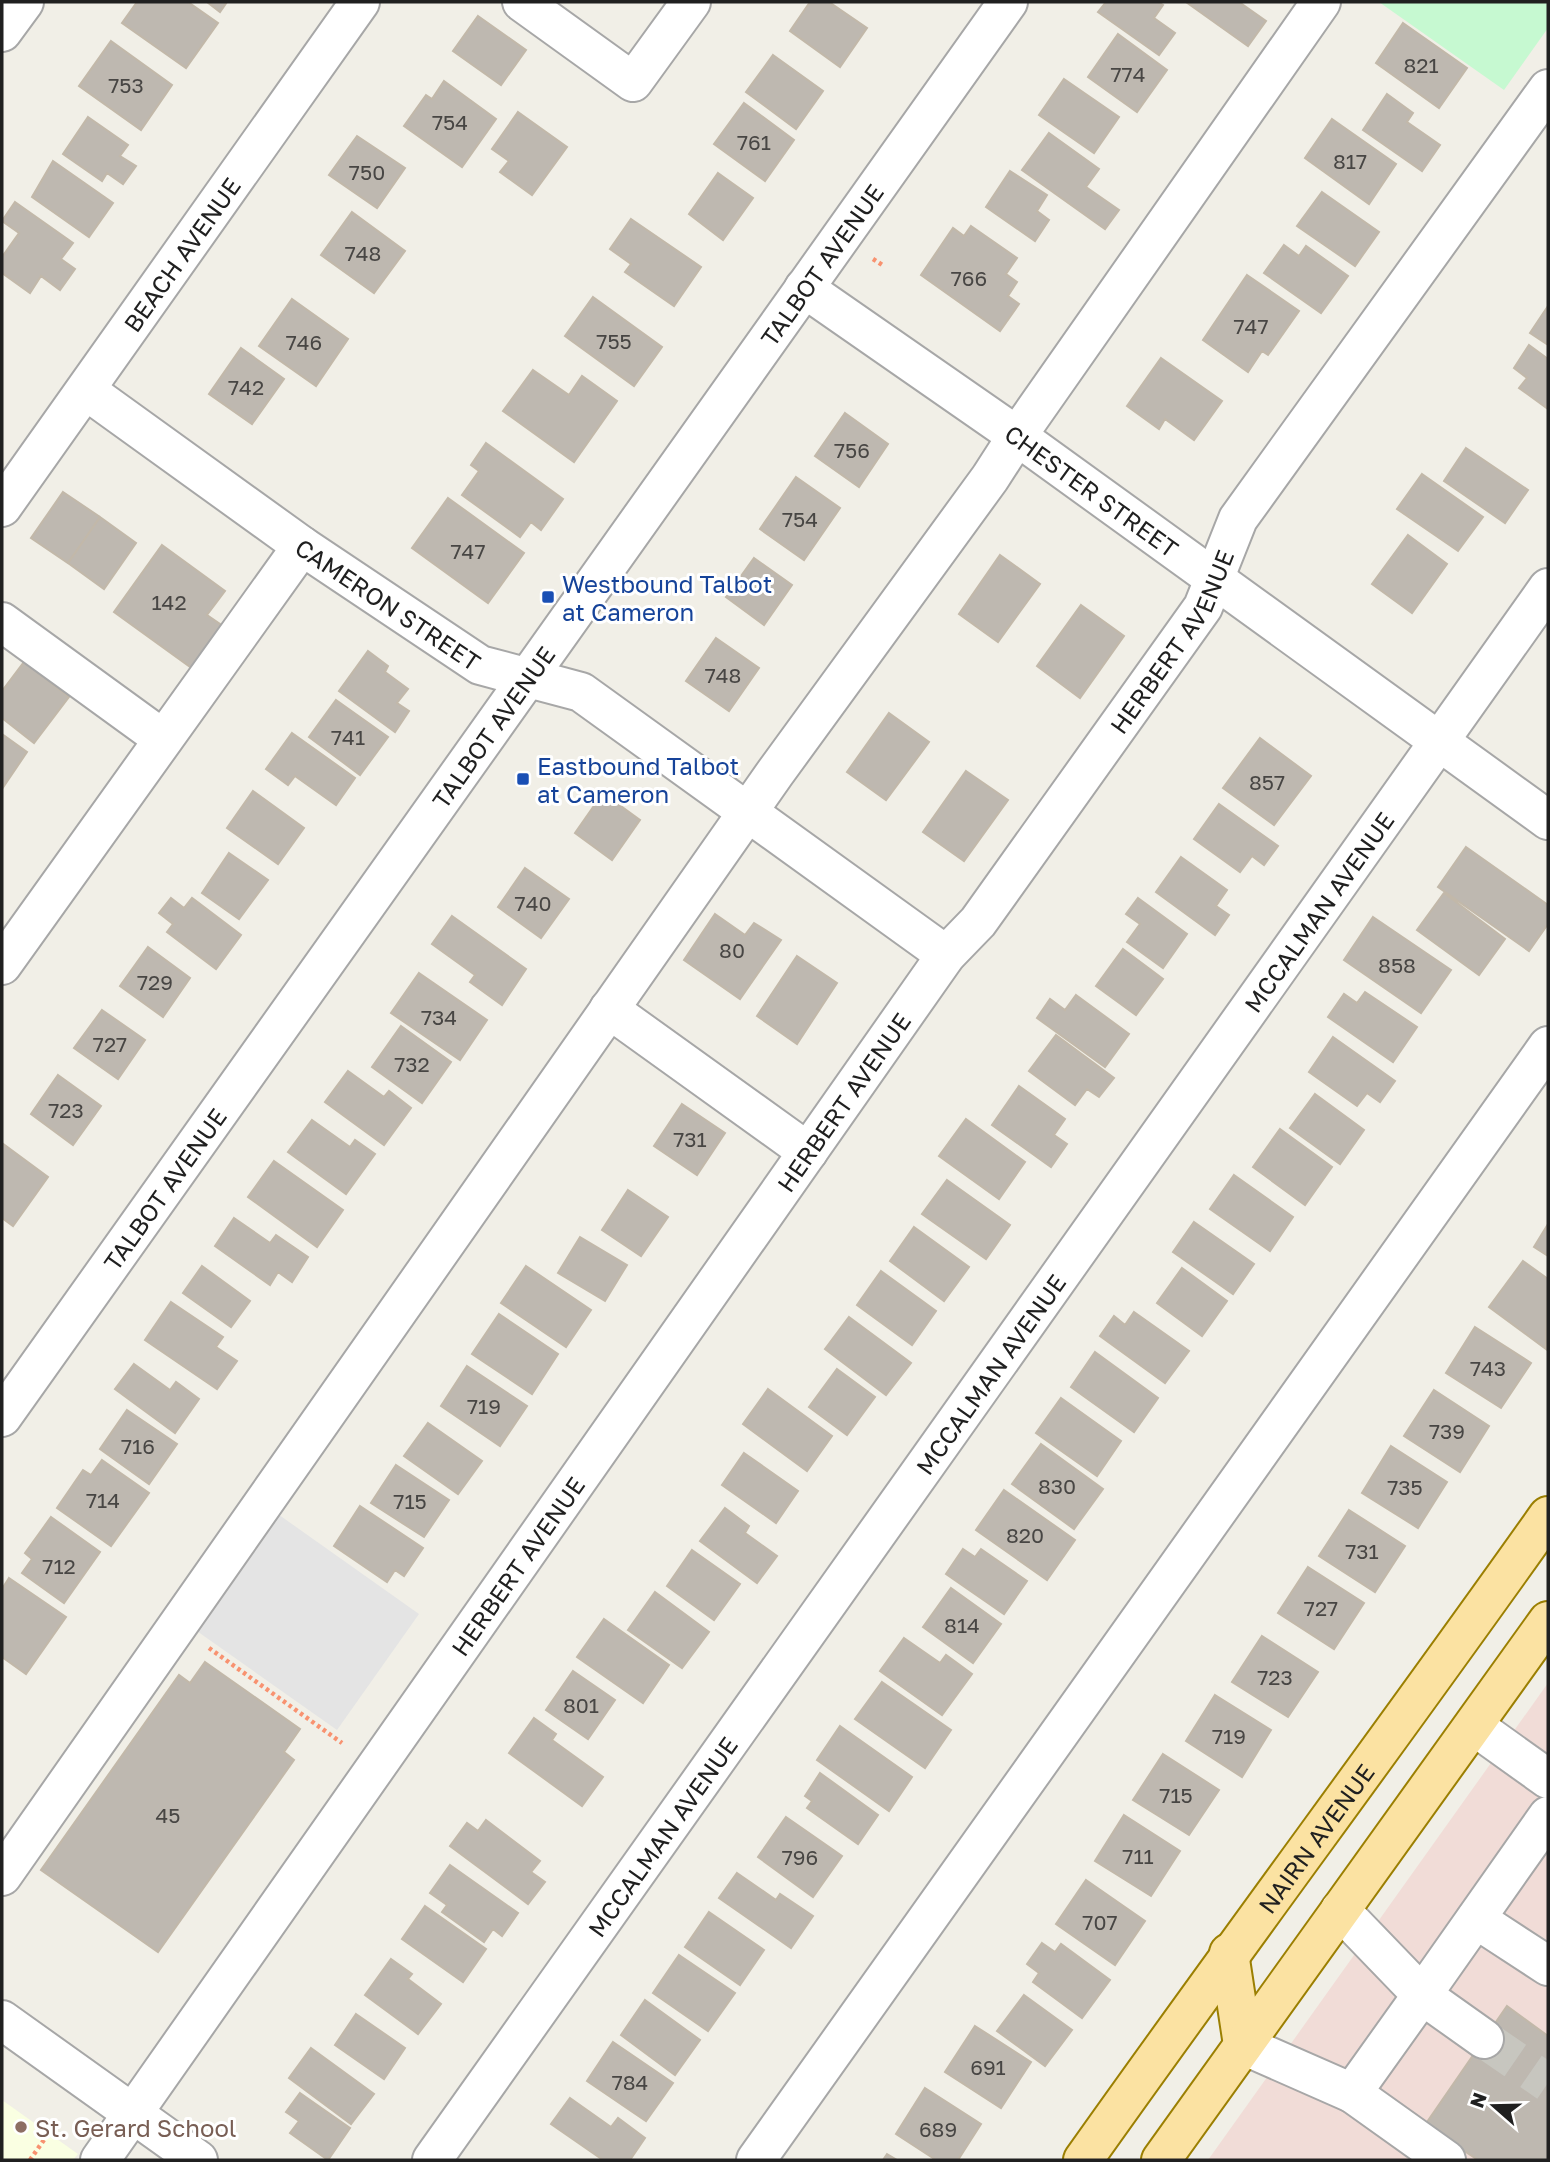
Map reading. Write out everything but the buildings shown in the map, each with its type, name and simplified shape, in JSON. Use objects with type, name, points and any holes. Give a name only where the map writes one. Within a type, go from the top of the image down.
[{"type":"main road","name":"NAIRN AVENUE","points":[[1083,2160],[1229,1953],[1424,1690],[1548,1516]]},
{"type":"main road","points":[[1161,2160],[1548,1620]]},
{"type":"main road","points":[[1424,1690],[1474,1726]]},
{"type":"main road","points":[[1229,1953],[1243,2045]]},
{"type":"street","points":[[2,32],[24,2]]},
{"type":"street","name":"BEACH AVENUE","points":[[2,507],[87,391],[360,2]]},
{"type":"street","points":[[522,2],[634,82],[691,2]]},
{"type":"street","name":"TALBOT AVENUE","points":[[2,1417],[1008,2]]},
{"type":"street","points":[[2,1876],[747,813],[990,478],[1321,2]]},
{"type":"street","name":"HERBERT AVENUE","points":[[100,2160],[946,955],[978,922],[1203,607],[1238,519],[1548,89]]},
{"type":"street","name":"CHESTER STREET","points":[[804,288],[1017,436],[1548,820]]},
{"type":"street","name":"CAMERON STREET","points":[[87,391],[302,546],[480,664],[525,679],[581,692],[946,955]]},
{"type":"street","points":[[2,965],[302,546]]},
{"type":"street","name":"MCCALMAN AVENUE","points":[[432,2160],[1548,588]]},
{"type":"street","points":[[2,622],[163,739]]},
{"type":"street","points":[[609,1009],[808,1152]]},
{"type":"street","points":[[756,2160],[1548,1046]]},
{"type":"street","points":[[1474,1726],[1548,1779]]},
{"type":"street","points":[[1352,2093],[1548,1816]]},
{"type":"street","points":[[1340,1910],[1422,1995],[1484,2039]]},
{"type":"street","points":[[1476,1919],[1548,1966]]},
{"type":"street","points":[[2,2020],[198,2160]]},
{"type":"street","points":[[1243,2045],[1352,2093],[1446,2160]]},
{"type":"path","points":[[172,1633],[208,1647],[342,1743]]},
{"type":"path","points":[[30,2160],[57,2121]]},
{"type":"shaded area","points":[[275,1512],[419,1614],[337,1730],[194,1629]]},
{"type":"shaded area","points":[[1548,1683],[1548,2160],[1208,2160]]},
{"type":"shaded area","name":"St. Gerard School","points":[[2,2100],[78,2154],[73,2160],[2,2160]]},
{"type":"green space","points":[[1379,2],[1548,2],[1548,28],[1504,90]]},
{"type":"tunnel","points":[[1484,2039],[1548,2083]]},
{"type":"place","name":"Westbound Talbot at Cameron","points":[[548,597]]},
{"type":"place","name":"Eastbound Talbot at Cameron","points":[[523,779]]},
{"type":"place","name":"St. Gerard School","points":[[21,2127]]}]
